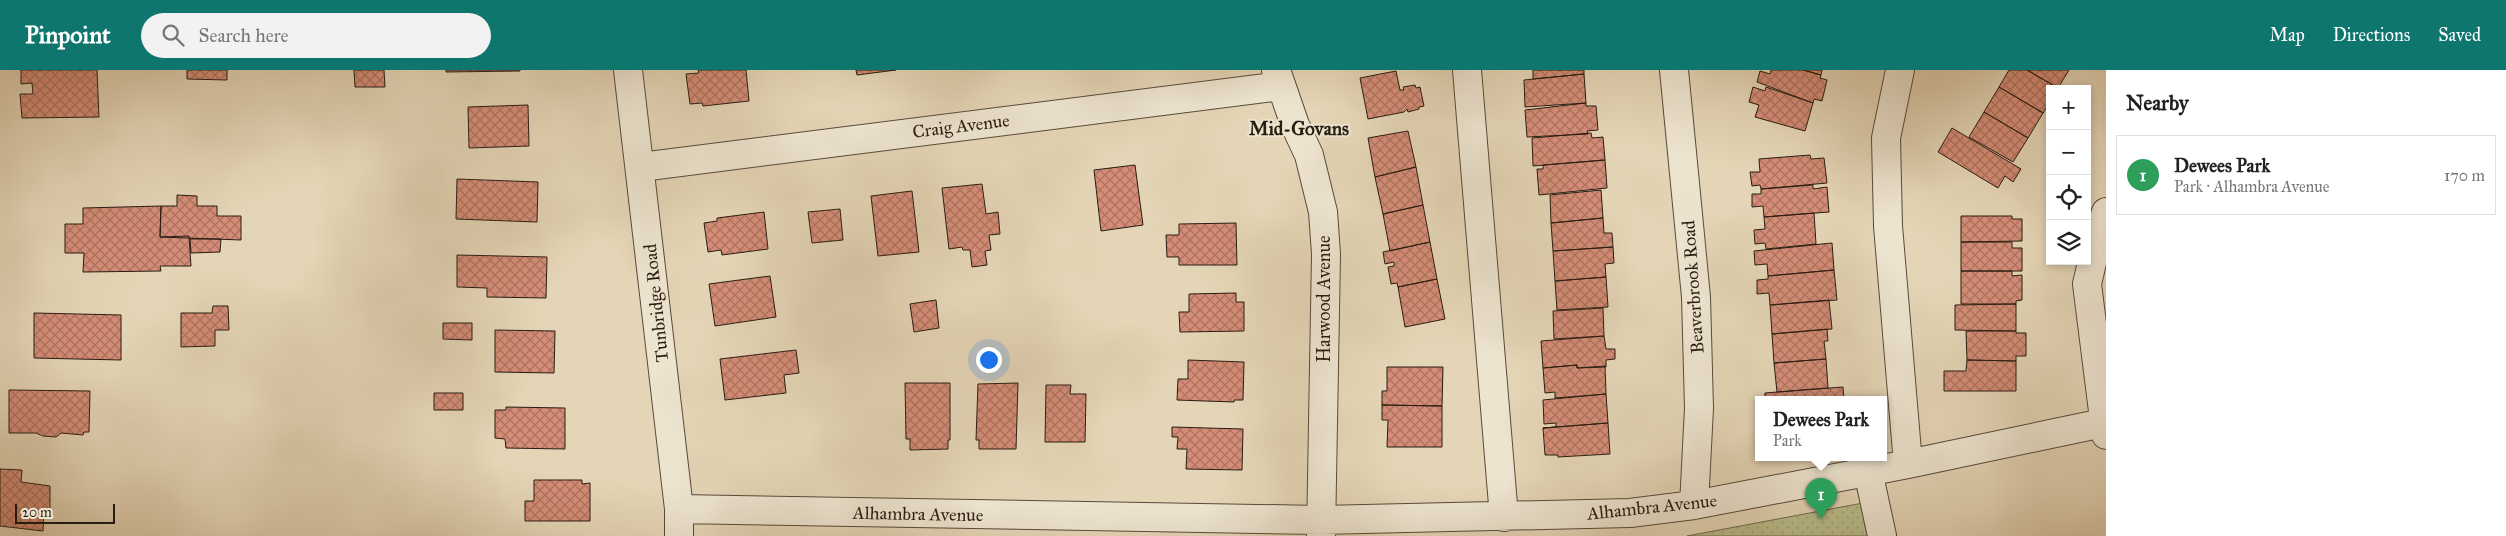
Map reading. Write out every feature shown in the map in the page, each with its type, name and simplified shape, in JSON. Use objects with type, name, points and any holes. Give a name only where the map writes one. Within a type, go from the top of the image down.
[{"type":"street","name":"Tunbridge Road","points":[[628,70],[641,167],[679,509],[679,536]]},
{"type":"street","points":[[1467,70],[1504,517]]},
{"type":"street","name":"Beaverbrook Road","points":[[1674,70],[1696,297],[1699,408],[1694,505]]},
{"type":"street","points":[[1900,70],[1886,138],[1888,216],[1908,464]]},
{"type":"street","name":"Craig Avenue","points":[[641,167],[1279,78]]},
{"type":"street","name":"Harwood Avenue","points":[[1279,78],[1309,155],[1323,212],[1326,254],[1321,528]]},
{"type":"street","name":"Alhambra Avenue","points":[[679,509],[1321,528],[1504,517],[1630,513],[1694,505],[1868,471],[2105,429],[2087,284],[2099,232],[2106,212]]},
{"type":"street","points":[[1868,471],[1882,536]]},
{"type":"green space","points":[[1863,503],[1870,536],[1687,536]]},
{"type":"building","points":[[21,70],[97,70],[99,117],[22,118],[20,94],[33,94],[32,83],[21,84]]},
{"type":"building","points":[[187,70],[227,70],[227,80],[187,79]]},
{"type":"building","points":[[354,70],[384,70],[385,87],[355,87]]},
{"type":"building","points":[[446,70],[520,70],[520,71],[446,72]]},
{"type":"building","points":[[698,70],[746,70],[749,101],[703,106],[702,103],[690,104],[686,74],[699,73]]},
{"type":"building","points":[[856,70],[896,70],[857,75]]},
{"type":"building","points":[[1533,70],[1584,70],[1584,74],[1533,79]]},
{"type":"building","points":[[1771,70],[1803,70],[1821,75],[1820,78],[1827,80],[1822,101],[1814,99],[1813,103],[1757,82],[1760,71],[1770,74]]},
{"type":"building","points":[[1803,70],[1822,70],[1821,75]]},
{"type":"building","points":[[2009,70],[2027,70],[2053,85],[2046,85],[2046,108],[2043,113],[1999,87]]},
{"type":"building","points":[[2027,70],[2069,70],[2060,85],[2053,85]]},
{"type":"building","points":[[1396,71],[1400,90],[1404,90],[1403,87],[1415,85],[1416,88],[1420,87],[1424,106],[1408,112],[1407,109],[1404,112],[1368,119],[1360,78]]},
{"type":"building","points":[[1584,74],[1586,103],[1525,107],[1524,80]]},
{"type":"building","points":[[1753,87],[1765,91],[1766,87],[1813,103],[1805,131],[1755,117],[1759,105],[1749,102]]},
{"type":"building","points":[[1999,87],[2043,113],[2028,138],[1984,112]]},
{"type":"building","points":[[1586,103],[1586,106],[1596,106],[1598,130],[1587,131],[1588,134],[1527,137],[1525,110]]},
{"type":"building","points":[[528,105],[529,146],[469,148],[468,107]]},
{"type":"building","points":[[1984,112],[2028,138],[2013,162],[1969,137]]},
{"type":"building","points":[[1952,128],[2021,169],[2013,182],[2005,176],[1998,188],[1938,152]]},
{"type":"building","points":[[1408,131],[1416,167],[1375,177],[1368,138]]},
{"type":"building","points":[[1591,133],[1592,138],[1603,137],[1605,160],[1533,166],[1532,138]]},
{"type":"building","points":[[1810,155],[1811,159],[1824,158],[1827,183],[1761,189],[1760,185],[1752,186],[1750,172],[1760,172],[1759,159]]},
{"type":"building","points":[[1605,160],[1607,188],[1539,195],[1537,169],[1543,169],[1543,165]]},
{"type":"building","points":[[1135,165],[1143,225],[1101,231],[1094,170]]},
{"type":"building","points":[[1416,167],[1423,205],[1383,214],[1375,177]]},
{"type":"building","points":[[457,179],[538,182],[537,222],[456,219]]},
{"type":"building","points":[[982,184],[986,214],[998,212],[1000,234],[989,235],[991,250],[985,251],[987,265],[972,267],[970,250],[963,250],[962,247],[949,249],[942,188]]},
{"type":"building","points":[[1813,185],[1813,189],[1827,187],[1829,212],[1764,217],[1763,206],[1752,207],[1752,194],[1761,194],[1761,189]]},
{"type":"building","points":[[1601,190],[1603,218],[1551,223],[1550,195]]},
{"type":"building","points":[[912,191],[919,252],[878,256],[871,196]]},
{"type":"building","points":[[177,195],[197,196],[197,206],[217,206],[217,216],[241,216],[241,240],[160,237],[161,206],[177,206]]},
{"type":"building","points":[[1423,205],[1430,242],[1390,251],[1383,214]]},
{"type":"building","points":[[161,206],[160,237],[189,236],[191,266],[160,266],[161,271],[83,272],[84,253],[65,253],[65,224],[83,224],[83,208]]},
{"type":"building","points":[[840,209],[843,240],[812,243],[808,212]]},
{"type":"building","points":[[764,212],[768,249],[722,255],[721,250],[708,252],[704,223],[717,221],[717,218]]},
{"type":"building","points":[[1814,213],[1816,244],[1766,249],[1765,243],[1755,244],[1754,230],[1765,229],[1764,217]]},
{"type":"building","points":[[1961,216],[2012,216],[2012,219],[2022,219],[2022,241],[1961,242]]},
{"type":"building","points":[[1603,218],[1604,233],[1612,233],[1613,247],[1553,251],[1551,223]]},
{"type":"building","points":[[1236,223],[1237,265],[1179,265],[1179,257],[1167,257],[1166,235],[1179,235],[1179,224]]},
{"type":"building","points":[[190,239],[221,239],[220,252],[191,253]]},
{"type":"building","points":[[1430,242],[1437,279],[1398,287],[1397,283],[1391,284],[1388,267],[1394,266],[1394,262],[1385,264],[1383,252]]},
{"type":"building","points":[[1961,242],[2012,242],[2012,248],[2022,248],[2022,271],[1961,271]]},
{"type":"building","points":[[1832,243],[1834,270],[1768,276],[1767,264],[1755,265],[1754,251]]},
{"type":"building","points":[[1613,247],[1614,263],[1605,264],[1606,277],[1555,281],[1553,251]]},
{"type":"building","points":[[457,255],[547,257],[546,298],[487,297],[487,288],[457,287]]},
{"type":"building","points":[[1834,270],[1837,300],[1770,305],[1769,293],[1757,294],[1757,280],[1768,279],[1768,276]]},
{"type":"building","points":[[1961,271],[2012,271],[2012,276],[2022,275],[2022,300],[2016,301],[2016,304],[1961,304]]},
{"type":"building","points":[[770,276],[776,317],[715,326],[709,284]]},
{"type":"building","points":[[1606,277],[1608,307],[1557,310],[1555,281]]},
{"type":"building","points":[[1437,279],[1445,319],[1405,327],[1398,287]]},
{"type":"building","points":[[1236,293],[1236,302],[1244,302],[1244,331],[1180,332],[1179,312],[1189,312],[1189,294]]},
{"type":"building","points":[[936,300],[939,328],[914,332],[910,304]]},
{"type":"building","points":[[1829,300],[1832,329],[1772,334],[1770,305]]},
{"type":"building","points":[[2016,304],[2016,331],[1955,330],[1955,305]]},
{"type":"building","points":[[213,306],[228,306],[229,330],[215,330],[215,346],[181,347],[181,313],[212,313]]},
{"type":"building","points":[[1603,308],[1604,336],[1554,339],[1553,311]]},
{"type":"building","points":[[34,313],[121,315],[121,360],[34,358]]},
{"type":"building","points":[[443,323],[472,323],[472,340],[443,339]]},
{"type":"building","points":[[1827,329],[1828,341],[1824,341],[1826,359],[1774,363],[1772,334]]},
{"type":"building","points":[[495,330],[555,331],[554,373],[495,372]]},
{"type":"building","points":[[1966,331],[2016,331],[2016,333],[2026,333],[2026,356],[2016,356],[2016,361],[1967,360]]},
{"type":"building","points":[[1604,336],[1606,349],[1615,349],[1615,359],[1606,360],[1606,367],[1577,368],[1577,365],[1543,368],[1541,341]]},
{"type":"building","points":[[796,350],[799,373],[784,375],[786,393],[725,400],[720,359]]},
{"type":"building","points":[[1826,359],[1828,388],[1777,392],[1774,363]]},
{"type":"building","points":[[1188,360],[1244,362],[1243,400],[1234,400],[1234,402],[1177,400],[1178,379],[1188,379]]},
{"type":"building","points":[[1967,360],[2016,361],[2016,391],[1944,391],[1944,371],[1966,371]]},
{"type":"building","points":[[1577,365],[1577,368],[1605,366],[1606,394],[1555,398],[1555,392],[1545,393],[1543,368]]},
{"type":"building","points":[[1387,367],[1443,367],[1442,406],[1382,405],[1382,391],[1387,391]]},
{"type":"building","points":[[905,383],[950,383],[950,440],[948,440],[948,449],[910,450],[910,439],[906,439]]},
{"type":"building","points":[[1018,383],[1016,449],[979,449],[979,440],[976,440],[978,384]]},
{"type":"building","points":[[1046,385],[1071,385],[1070,394],[1086,394],[1085,442],[1045,442]]},
{"type":"building","points":[[1843,387],[1844,396],[1765,396],[1765,393]]},
{"type":"building","points":[[9,390],[90,391],[89,432],[84,432],[83,435],[61,433],[56,437],[43,436],[36,433],[9,433]]},
{"type":"building","points":[[434,393],[463,393],[463,410],[434,410]]},
{"type":"building","points":[[1606,394],[1608,423],[1556,427],[1556,423],[1544,424],[1543,400]]},
{"type":"building","points":[[1382,405],[1442,406],[1442,447],[1387,447],[1388,420],[1382,420]]},
{"type":"building","points":[[506,407],[565,408],[565,449],[506,448],[505,439],[495,438],[495,410],[506,410]]},
{"type":"building","points":[[1608,423],[1610,454],[1558,457],[1558,455],[1545,455],[1543,428]]},
{"type":"building","points":[[1172,427],[1243,429],[1242,470],[1186,469],[1187,449],[1177,449],[1178,437],[1172,437]]},
{"type":"building","points":[[0,469],[22,470],[21,482],[50,486],[50,513],[44,512],[43,531],[0,526]]},
{"type":"building","points":[[534,480],[582,480],[582,484],[590,483],[590,521],[525,521],[525,501],[534,501]]},
{"type":"place","name":"Dewees Park","points":[[1821,519]]},
{"type":"district","name":"Mid-Govans","points":[[1299,128]]}]
